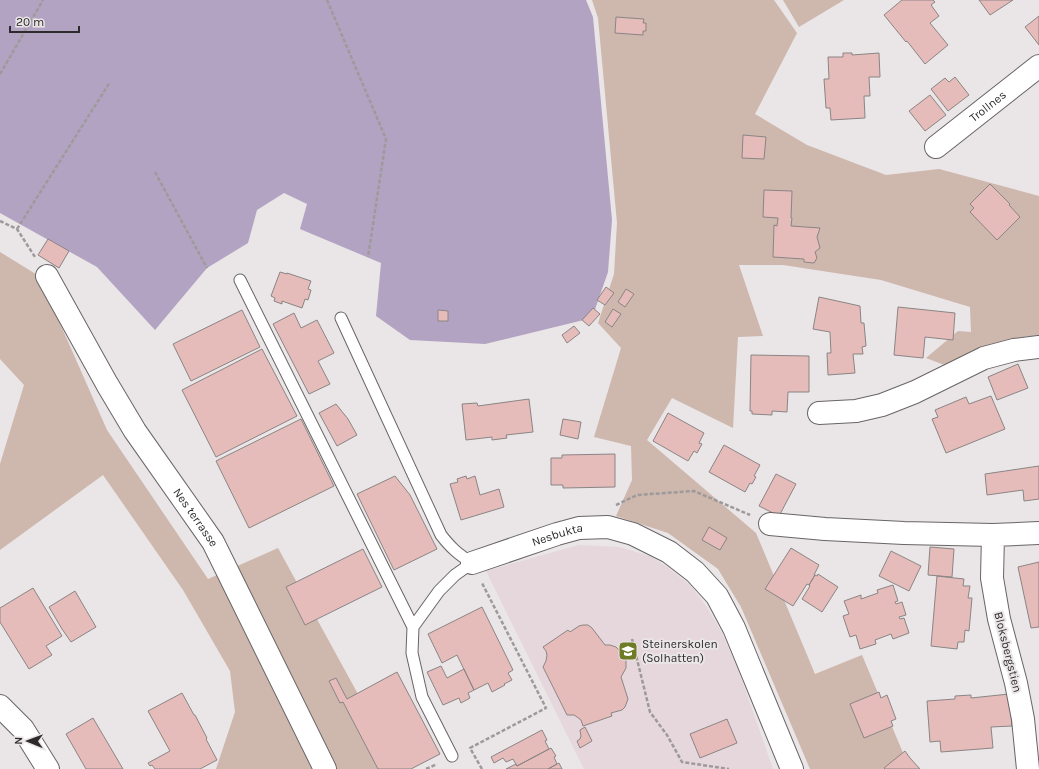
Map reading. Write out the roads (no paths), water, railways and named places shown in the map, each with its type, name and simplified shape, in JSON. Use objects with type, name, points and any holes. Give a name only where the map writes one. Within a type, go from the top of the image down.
[{"type":"street","name":"Trollnes","points":[[936,147],[1039,66]]},
{"type":"street","name":"Nes terrasse","points":[[47,276],[135,431],[213,542],[325,769]]},
{"type":"street","points":[[819,413],[856,410],[882,405],[915,392],[984,358],[1014,350],[1039,347]]},
{"type":"street","points":[[770,524],[896,533],[993,535],[1039,533]]},
{"type":"street","name":"Nesbukta","points":[[472,563],[579,528],[608,527],[633,534],[670,552],[695,572],[717,596],[734,628],[792,769]]},
{"type":"street","name":"Bloksbergstien","points":[[993,535],[992,578],[998,619],[1016,684],[1023,719],[1028,769]]},
{"type":"street","points":[[0,706],[23,729],[48,769]]},
{"type":"lane","points":[[240,280],[413,627],[412,653],[422,697],[452,756]]},
{"type":"lane","points":[[341,318],[441,535],[456,553],[472,563],[455,575],[438,591],[413,627]]},
{"type":"place","name":"Steinerskolen (Solhatten)","points":[[628,651]]}]
